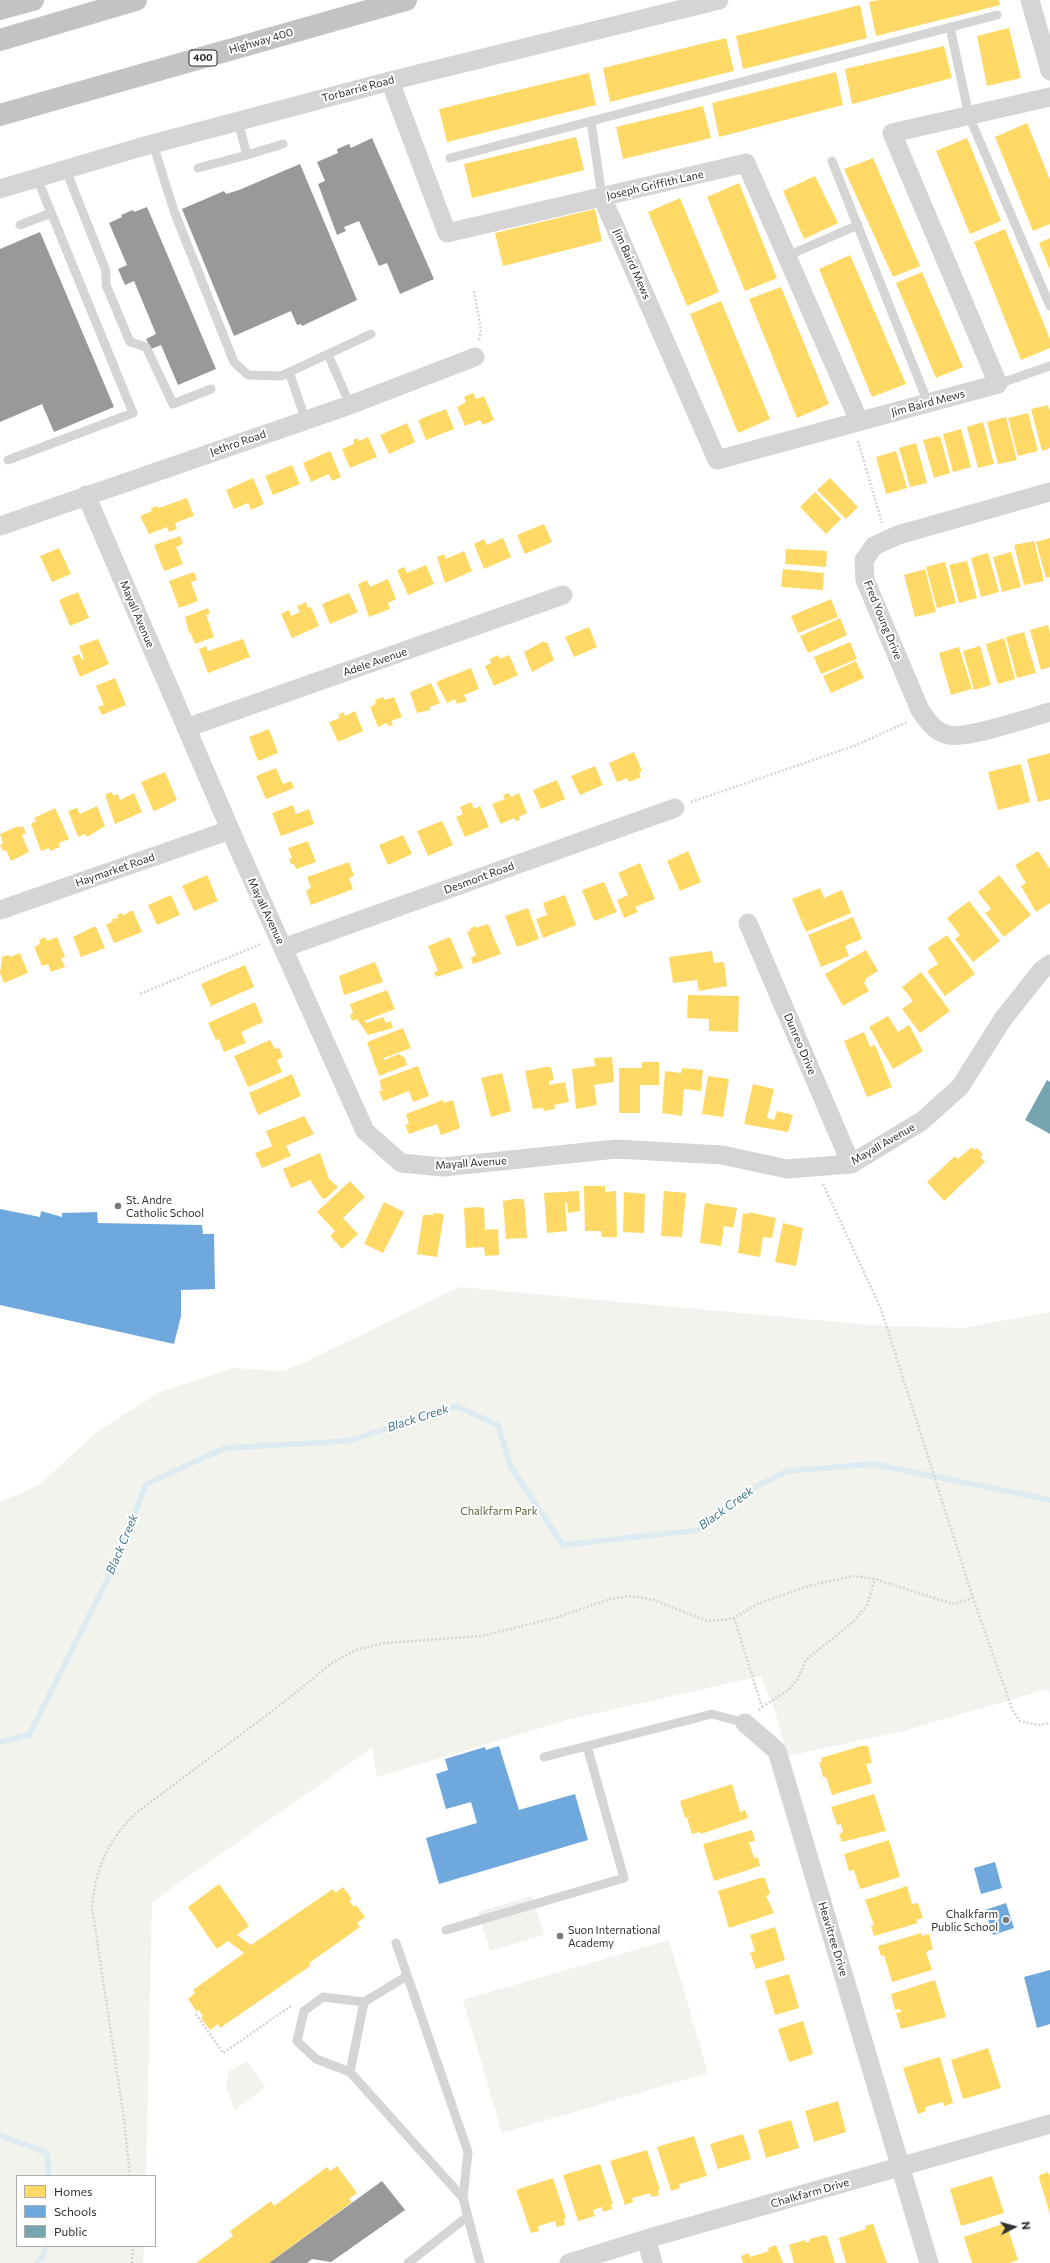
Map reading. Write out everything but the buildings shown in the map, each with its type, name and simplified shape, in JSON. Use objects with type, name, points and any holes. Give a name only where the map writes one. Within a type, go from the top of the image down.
[{"type":"highway","points":[[0,9],[32,0]]},
{"type":"highway","points":[[0,40],[136,0]]},
{"type":"highway","name":"Highway 400","points":[[0,115],[406,0]]},
{"type":"street","name":"Torbarrie Road","points":[[0,189],[153,144],[390,81],[719,0]]},
{"type":"street","points":[[1030,0],[1050,71]]},
{"type":"street","name":"Joseph Griffith Lane","points":[[390,81],[447,233],[746,163],[859,421]]},
{"type":"street","points":[[998,384],[892,133],[1050,97]]},
{"type":"street","name":"Jim Baird Mews","points":[[602,196],[717,460],[998,384]]},
{"type":"street","name":"Jethro Road","points":[[0,526],[86,495],[306,421],[475,357]]},
{"type":"street","name":"Fred Young Drive","points":[[933,728],[920,710],[865,580],[864,560],[874,546],[898,535],[1050,492]]},
{"type":"street","name":"Mayall Avenue","points":[[86,495],[230,830],[365,1131],[401,1163],[443,1167],[616,1149],[722,1155],[787,1169],[851,1164],[922,1120],[960,1087],[1003,1019],[1041,971],[1050,964]]},
{"type":"street","name":"Adele Avenue","points":[[186,728],[563,596]]},
{"type":"street","points":[[933,728],[949,735],[974,733],[1050,712]]},
{"type":"street","name":"Desmont Road","points":[[281,942],[675,808]]},
{"type":"street","name":"Haymarket Road","points":[[0,910],[230,830]]},
{"type":"street","name":"Dunreo Drive","points":[[748,923],[851,1164]]},
{"type":"street","name":"Heavitree Drive","points":[[745,1723],[777,1751],[902,2167],[929,2263]]},
{"type":"street","name":"Chalkfarm Drive","points":[[570,2263],[646,2239],[1050,2124]]},
{"type":"street","points":[[646,2239],[653,2263]]},
{"type":"lane","points":[[450,158],[997,15]]},
{"type":"lane","points":[[950,27],[969,116],[1050,306]]},
{"type":"lane","points":[[238,121],[247,155]]},
{"type":"lane","points":[[591,121],[602,196]]},
{"type":"lane","points":[[153,144],[174,211],[234,362],[248,375],[281,376],[371,334]]},
{"type":"lane","points":[[198,168],[283,144]]},
{"type":"lane","points":[[832,161],[928,403]]},
{"type":"lane","points":[[66,170],[106,271],[106,286],[130,342],[146,347],[173,404],[211,389]]},
{"type":"lane","points":[[8,460],[133,413],[37,178]]},
{"type":"lane","points":[[20,225],[51,213]]},
{"type":"lane","points":[[787,256],[858,225]]},
{"type":"lane","points":[[328,354],[350,405]]},
{"type":"lane","points":[[998,384],[1050,366]]},
{"type":"lane","points":[[289,372],[306,421]]},
{"type":"lane","points":[[544,1757],[712,1714],[745,1723]]},
{"type":"lane","points":[[446,1930],[624,1878],[587,1746]]},
{"type":"lane","points":[[396,1943],[468,2152],[463,2198],[480,2263]]},
{"type":"lane","points":[[407,1976],[364,2002],[323,1997],[304,2011],[298,2041],[316,2060],[350,2072],[463,2198]]},
{"type":"lane","points":[[350,2072],[364,2002]]},
{"type":"lane","points":[[408,2263],[467,2217]]},
{"type":"path","points":[[474,291],[481,330],[475,357]]},
{"type":"path","points":[[859,421],[856,437],[887,540]]},
{"type":"path","points":[[675,808],[854,746],[905,722],[933,728]]},
{"type":"path","points":[[140,994],[281,942]]},
{"type":"path","points":[[815,1167],[881,1309],[973,1598],[1013,1711],[1020,1721],[1038,1725],[1050,1723]]},
{"type":"path","points":[[130,2175],[124,2119],[92,1907],[94,1885],[103,1857],[118,1831],[136,1813],[279,1706],[332,1663],[356,1650],[385,1643],[482,1636],[558,1617],[610,1599],[631,1596],[654,1600],[707,1620],[734,1618],[759,1603],[812,1585],[854,1576],[875,1579],[953,1604],[973,1598]]},
{"type":"path","points":[[745,1723],[762,1707],[787,1691],[798,1679],[806,1660],[853,1622],[866,1605],[875,1579]]},
{"type":"path","points":[[734,1618],[762,1707]]},
{"type":"path","points":[[196,2014],[224,2053],[293,2004],[304,2011]]},
{"type":"path","points":[[132,2263],[133,2247]]},
{"type":"green space","name":"Chalkfarm Park","points":[[460,1287],[871,1325],[962,1328],[1050,1312],[1050,1695],[1048,1689],[903,1731],[788,1756],[774,1708],[761,1676],[567,1720],[377,1777],[372,1748],[152,1902],[146,2175],[16,2175],[16,2247],[144,2247],[143,2263],[0,2263],[0,1502],[39,1485],[98,1431],[162,1391],[233,1368],[283,1371],[303,1363]]},
{"type":"green space","points":[[532,1896],[544,1935],[490,1951],[478,1912]]},
{"type":"green space","points":[[669,1940],[708,2073],[502,2133],[463,2000]]},
{"type":"green space","points":[[247,2061],[265,2087],[235,2110],[226,2088],[229,2071]]},
{"type":"waterway","name":"Black Creek","points":[[0,1742],[29,1735],[117,1560],[146,1484],[225,1448],[348,1441],[456,1406],[498,1425],[511,1467],[563,1545],[700,1530],[754,1487],[788,1471],[874,1464],[1050,1500]]},
{"type":"waterway","name":"Black Creek","points":[[0,2135],[47,2153],[49,2175]]},
{"type":"waterway","name":"Black Creek","points":[[36,2263],[43,2256],[46,2247]]},
{"type":"place","name":"St. Andre Catholic School","points":[[118,1206]]},
{"type":"place","name":"Chalkfarm Public School","points":[[1006,1920]]},
{"type":"place","name":"Suon International Academy","points":[[560,1936]]}]
